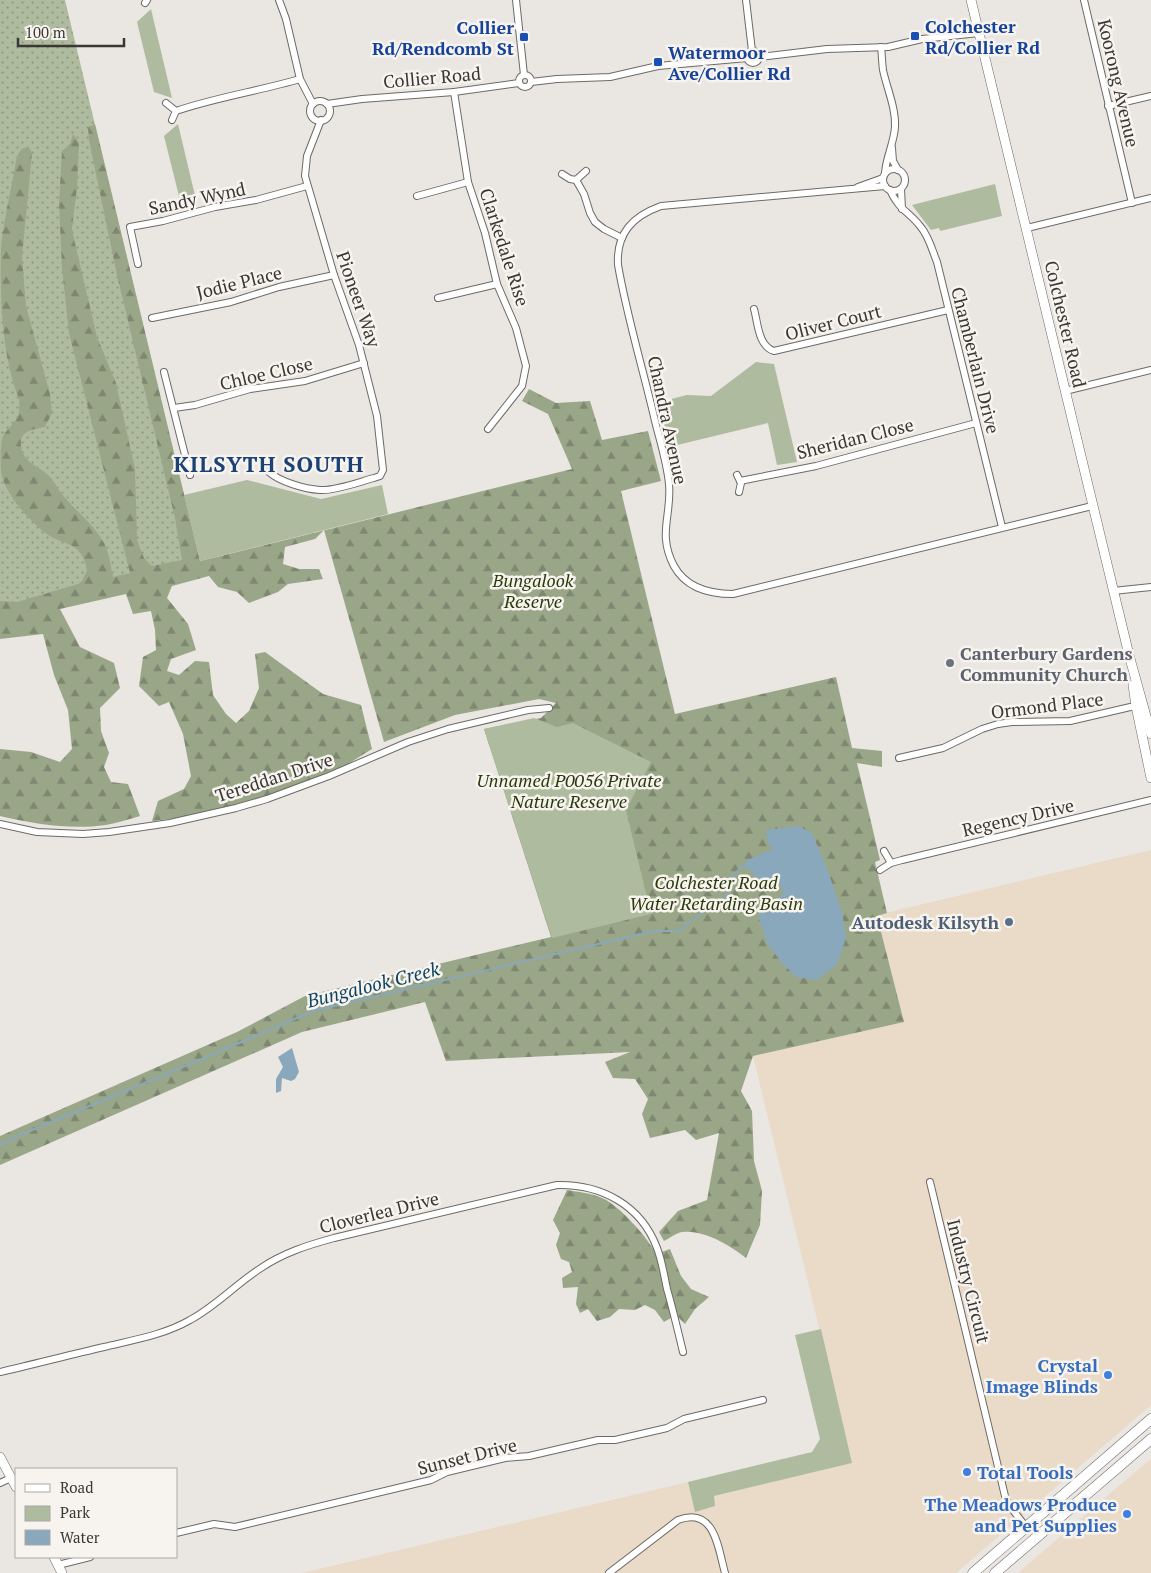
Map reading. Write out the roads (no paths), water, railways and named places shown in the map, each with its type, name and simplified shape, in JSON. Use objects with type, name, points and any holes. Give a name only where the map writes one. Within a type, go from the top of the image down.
[{"type":"main road","name":"Colchester Road","points":[[971,0],[1114,591],[1139,705],[1151,778]]},
{"type":"main road","name":"Colchester Road","points":[[1139,705],[1151,734]]},
{"type":"main road","points":[[973,1573],[1151,1419]]},
{"type":"main road","points":[[995,1573],[1151,1438]]},
{"type":"main road","points":[[0,1457],[15,1485]]},
{"type":"street","points":[[279,0],[286,18],[300,79],[313,104]]},
{"type":"street","points":[[516,0],[524,75]]},
{"type":"street","points":[[746,0],[752,51]]},
{"type":"street","name":"Koorong Avenue","points":[[1084,0],[1132,203]]},
{"type":"street","points":[[760,57],[827,49],[881,47],[922,39],[979,32]]},
{"type":"street","points":[[881,47],[883,69],[894,111],[895,127],[884,175],[888,188],[900,189]]},
{"type":"street","points":[[752,51],[758,53],[760,57]]},
{"type":"street","points":[[747,58],[748,54],[752,51]]},
{"type":"street","points":[[747,58],[751,63],[754,63],[760,57]]},
{"type":"street","points":[[524,75],[519,79],[519,83],[525,87],[531,82],[610,77],[658,66],[747,58]]},
{"type":"street","points":[[524,75],[529,77],[531,82]]},
{"type":"street","points":[[172,120],[176,111],[206,101],[249,93],[300,79]]},
{"type":"street","name":"Collier Road","points":[[328,107],[348,101],[454,92],[519,83]]},
{"type":"street","points":[[306,90],[328,107],[328,115],[318,120],[310,112],[313,104],[320,101]]},
{"type":"street","name":"Clarkedale Rise","points":[[454,92],[468,182],[485,233],[497,284],[516,328],[526,366],[522,386],[488,429]]},
{"type":"street","points":[[1108,106],[1151,96]]},
{"type":"street","points":[[166,103],[176,111]]},
{"type":"street","name":"Pioneer Way","points":[[269,472],[275,478],[285,482],[320,490],[374,478],[380,476],[383,470],[376,416],[359,345],[334,275],[307,186],[306,169],[318,120]]},
{"type":"street","points":[[892,144],[893,160],[904,179],[903,186],[900,189],[902,209]]},
{"type":"street","points":[[884,175],[892,170],[898,170]]},
{"type":"street","points":[[576,180],[586,171]]},
{"type":"street","points":[[562,174],[576,180]]},
{"type":"street","name":"Chandra Avenue","points":[[852,189],[884,175]]},
{"type":"street","points":[[576,180],[584,194],[595,222],[622,238]]},
{"type":"street","points":[[417,196],[468,182]]},
{"type":"street","name":"Sandy Wynd","points":[[138,264],[130,227],[163,221],[215,207],[256,200],[307,186]]},
{"type":"street","name":"Chandra Avenue","points":[[888,188],[852,189],[661,206],[640,215],[629,226],[622,238],[618,255],[620,275],[663,451],[669,485],[665,533],[666,545],[674,566],[680,575],[699,588],[715,594],[733,594],[1092,506]]},
{"type":"street","name":"Chamberlain Drive","points":[[888,188],[895,202],[920,226],[929,241],[937,262],[1002,527]]},
{"type":"street","points":[[1027,228],[1151,198]]},
{"type":"street","name":"Jodie Place","points":[[152,318],[231,302],[278,287],[334,275]]},
{"type":"street","points":[[438,298],[497,284]]},
{"type":"street","name":"Oliver Court","points":[[754,308],[763,343],[767,348],[774,351],[948,310]]},
{"type":"street","name":"Chloe Close","points":[[174,408],[218,399],[250,389],[299,382],[364,364]]},
{"type":"street","points":[[1065,391],[1151,370]]},
{"type":"street","points":[[164,372],[190,475]]},
{"type":"street","name":"Sheridan Close","points":[[739,492],[739,478],[816,466],[976,423]]},
{"type":"street","points":[[1114,591],[1151,587]]},
{"type":"street","name":"Ormond Place","points":[[899,758],[943,748],[982,729],[998,724],[1070,721],[1139,705]]},
{"type":"street","name":"Tereddan Drive","points":[[0,824],[37,832],[83,834],[170,823],[236,808],[295,789],[408,742],[448,728],[528,710],[549,708]]},
{"type":"street","name":"Regency Drive","points":[[880,870],[891,863],[1151,800]]},
{"type":"street","points":[[884,851],[891,863]]},
{"type":"street","name":"Industry Circuit","points":[[930,1182],[1005,1496],[1008,1505],[1026,1527]]},
{"type":"street","name":"Cloverlea Drive","points":[[0,1372],[132,1340],[173,1328],[204,1311],[276,1259],[304,1247],[351,1234],[557,1186],[582,1186],[607,1194],[627,1206],[644,1224],[656,1247],[661,1262],[683,1352]]},
{"type":"street","name":"Sunset Drive","points":[[178,1533],[214,1524],[235,1526],[431,1480],[447,1472],[505,1458],[529,1456],[598,1440],[615,1440],[667,1428],[684,1419],[763,1400]]},
{"type":"street","points":[[0,1483],[11,1478]]},
{"type":"street","points":[[609,1573],[678,1520],[686,1517],[696,1517],[714,1531],[725,1573]]},
{"type":"street","points":[[58,1565],[86,1558]]},
{"type":"water","points":[[798,826],[812,833],[842,912],[846,938],[837,964],[817,980],[796,977],[782,963],[767,943],[759,919],[761,906],[776,900],[783,894],[782,888],[775,881],[761,883],[751,871],[743,866],[748,860],[773,849],[768,843],[766,830]]},
{"type":"water","points":[[292,1048],[299,1072],[295,1079],[291,1081],[282,1078],[281,1091],[276,1093],[276,1079],[283,1067],[278,1057]]},
{"type":"waterway","name":"Bungalook Creek","points":[[0,1145],[313,1011],[654,931],[680,931],[687,923],[699,916],[706,907],[725,898],[733,875],[743,866]]},
{"type":"place","name":"Colchester Rd/Collier Rd","points":[[915,36]]},
{"type":"place","name":"Collier Rd/Rendcomb St","points":[[524,37]]},
{"type":"place","name":"Watermoor Ave/Collier Rd","points":[[658,62]]},
{"type":"place","name":"Canterbury Gardens Community Church","points":[[950,663]]},
{"type":"place","name":"Autodesk Kilsyth","points":[[1009,922]]},
{"type":"place","name":"Crystal Image Blinds","points":[[1108,1375]]},
{"type":"place","name":"Total Tools","points":[[967,1472]]},
{"type":"place","name":"The Meadows Produce and Pet Supplies","points":[[1127,1514]]},
{"type":"district","name":"KILSYTH SOUTH","points":[[269,463]]},
{"type":"park label","name":"Bungalook Reserve","points":[[533,590]]},
{"type":"park label","name":"Unnamed P0056 Private Nature Reserve","points":[[569,790]]},
{"type":"park label","name":"Colchester Road Water Retarding Basin","points":[[716,892]]}]
